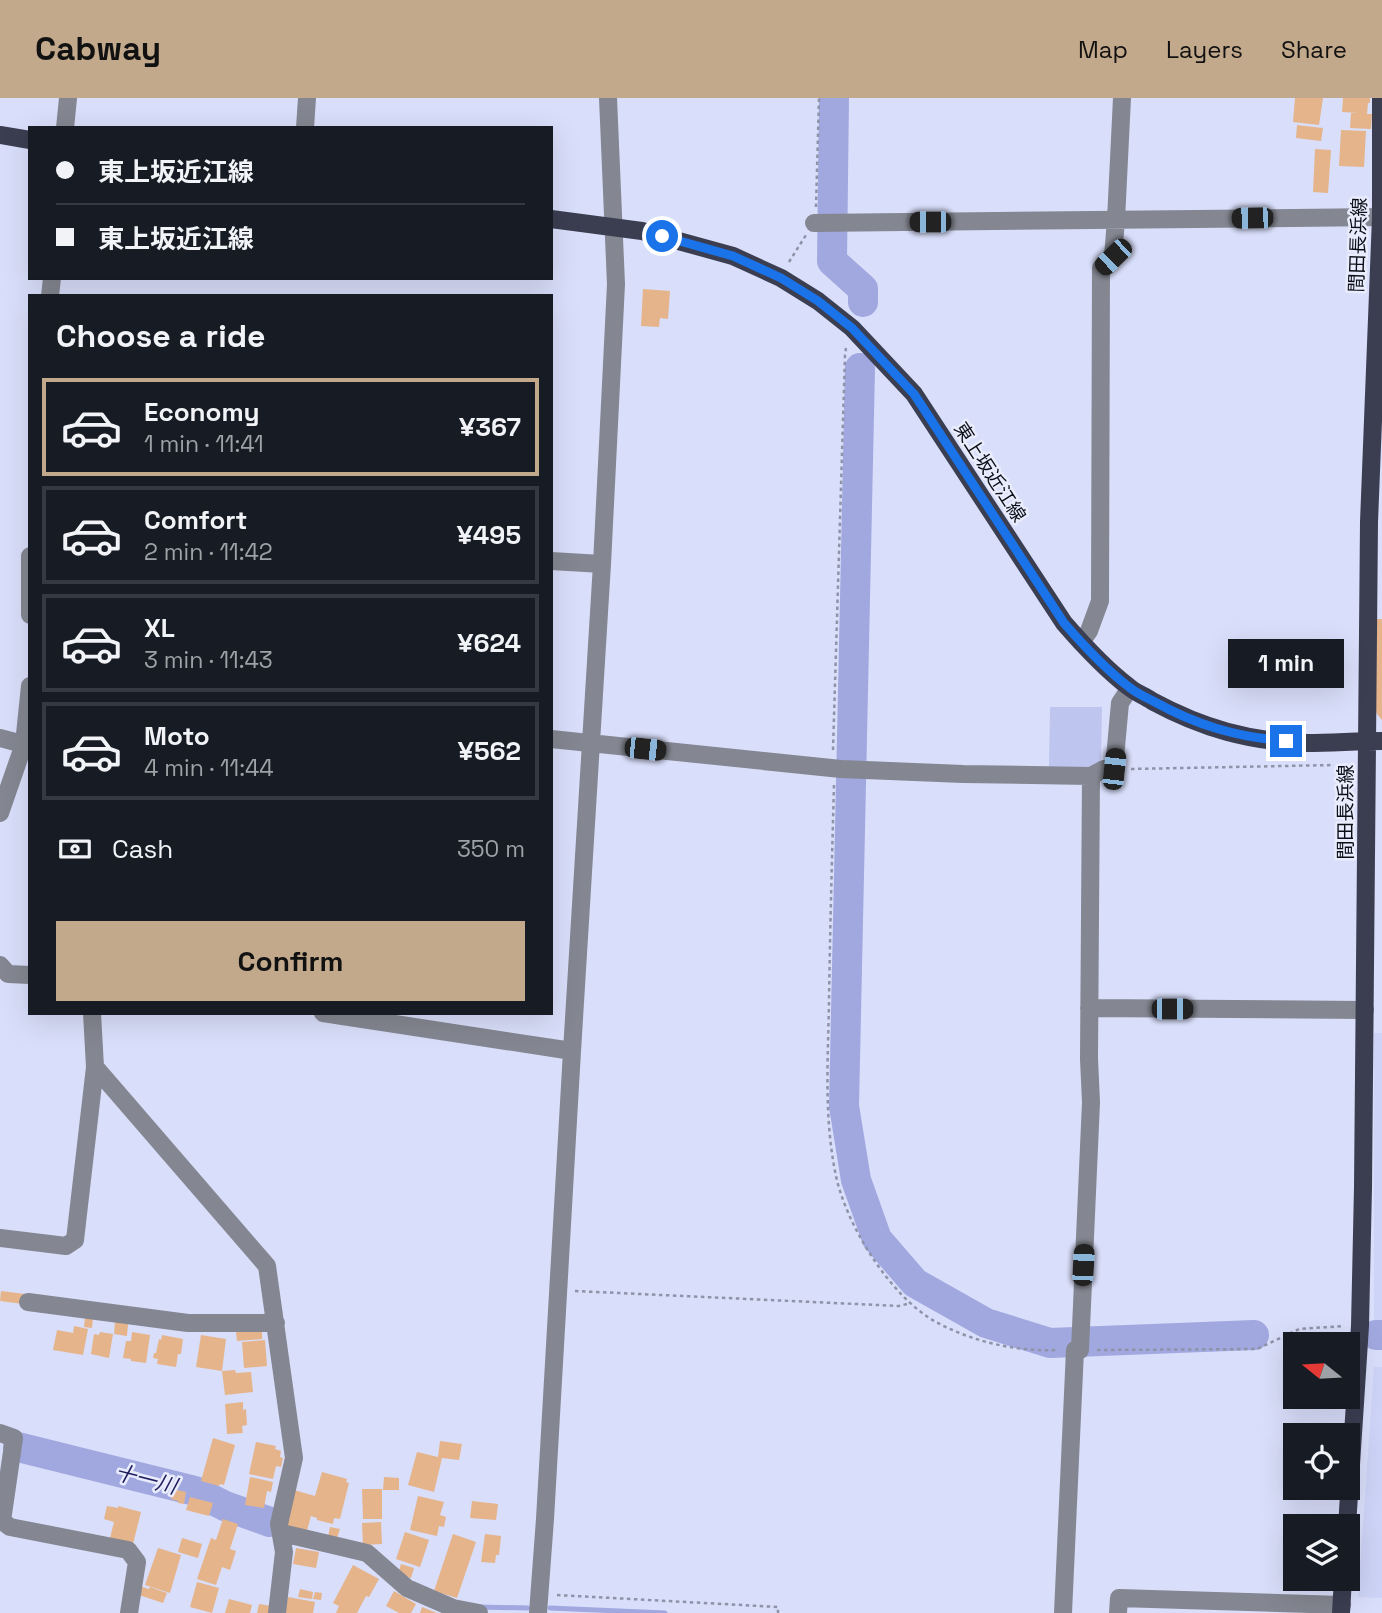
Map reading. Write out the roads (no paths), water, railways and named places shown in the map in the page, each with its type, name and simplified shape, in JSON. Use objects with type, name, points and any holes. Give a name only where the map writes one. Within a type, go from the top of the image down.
[{"type":"main road","name":"間田長浜線","points":[[1348,1514],[1360,1326],[1365,1010],[1374,741],[1369,522],[1381,217],[1381,98]]},
{"type":"main road","points":[[0,135],[28,140]]},
{"type":"main road","name":"東上坂近江線","points":[[553,219],[642,231],[733,256],[781,278],[818,301],[852,328],[914,394],[1064,623],[1130,688],[1167,709],[1233,734],[1306,743],[1374,741]]},
{"type":"main road","points":[[1341,1609],[1342,1591]]},
{"type":"street","points":[[65,126],[68,98]]},
{"type":"street","points":[[304,126],[307,98]]},
{"type":"street","points":[[538,1613],[602,564],[616,284],[608,98]]},
{"type":"street","points":[[1081,642],[1089,631],[1100,601],[1101,268],[1113,257],[1122,98]]},
{"type":"street","points":[[816,223],[1381,217]]},
{"type":"street","points":[[553,561],[602,564]]},
{"type":"street","points":[[553,739],[837,768],[1091,776],[1104,769],[1114,769],[1121,704],[1130,688]]},
{"type":"street","points":[[0,813],[27,745],[28,725]]},
{"type":"street","points":[[0,738],[27,745]]},
{"type":"street","points":[[1063,1613],[1091,1102],[1091,776]]},
{"type":"street","points":[[0,965],[8,974],[28,975]]},
{"type":"street","points":[[1089,1009],[1365,1010]]},
{"type":"street","points":[[0,1238],[66,1246],[75,1240],[94,1066],[92,1015]]},
{"type":"street","points":[[336,1015],[572,1051]]},
{"type":"street","points":[[94,1066],[267,1266],[294,1458],[279,1524],[284,1552],[277,1613]]},
{"type":"street","points":[[28,1302],[188,1323],[276,1323]]},
{"type":"street","points":[[0,1433],[14,1438],[2,1521],[10,1527],[128,1550],[137,1562],[129,1613]]},
{"type":"street","points":[[282,1533],[368,1553],[407,1588],[453,1608],[479,1613]]},
{"type":"street","points":[[1118,1613],[1119,1598],[1199,1607],[1341,1609]]},
{"type":"waterway","points":[[834,98],[832,261],[863,289],[863,302]]},
{"type":"waterway","points":[[860,368],[844,1106],[856,1180],[877,1239],[915,1283],[986,1323],[1050,1343],[1254,1335]]},
{"type":"waterway","points":[[1376,1335],[1382,1335]]},
{"type":"waterway","name":"十一川","points":[[18,1447],[195,1491],[225,1506],[270,1522]]},
{"type":"waterway","points":[[478,1607],[528,1608]]},
{"type":"waterway","points":[[550,1608],[665,1613]]}]
